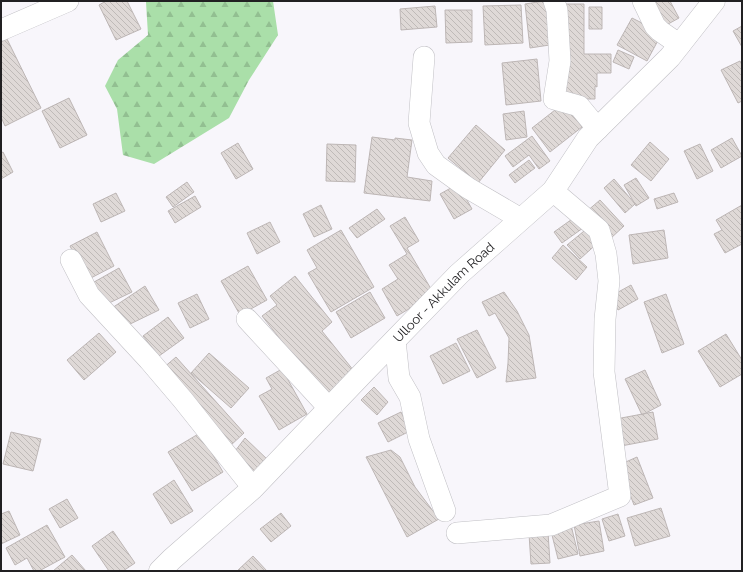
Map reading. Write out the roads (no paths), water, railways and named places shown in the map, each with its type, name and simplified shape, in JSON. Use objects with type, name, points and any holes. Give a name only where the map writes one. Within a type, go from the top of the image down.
[{"type":"main road","name":"Ulloor - Akkulam Road","points":[[160,571],[172,558],[252,488],[459,274],[553,191],[588,138],[670,57],[714,1]]},
{"type":"street","points":[[1,30],[68,1]]},
{"type":"street","points":[[554,1],[557,10],[560,61],[554,99],[579,106],[598,128]]},
{"type":"street","points":[[643,1],[654,26],[680,44]]},
{"type":"street","points":[[424,57],[419,123],[428,153],[436,165],[468,188],[521,219]]},
{"type":"street","points":[[457,533],[552,525],[620,496],[604,372],[605,319],[609,281],[606,254],[599,230],[553,191]]},
{"type":"street","points":[[70,260],[89,296],[149,360],[183,400],[252,488]]},
{"type":"street","points":[[247,319],[329,408]]},
{"type":"street","points":[[395,340],[399,378],[410,397],[419,439],[445,511]]}]
